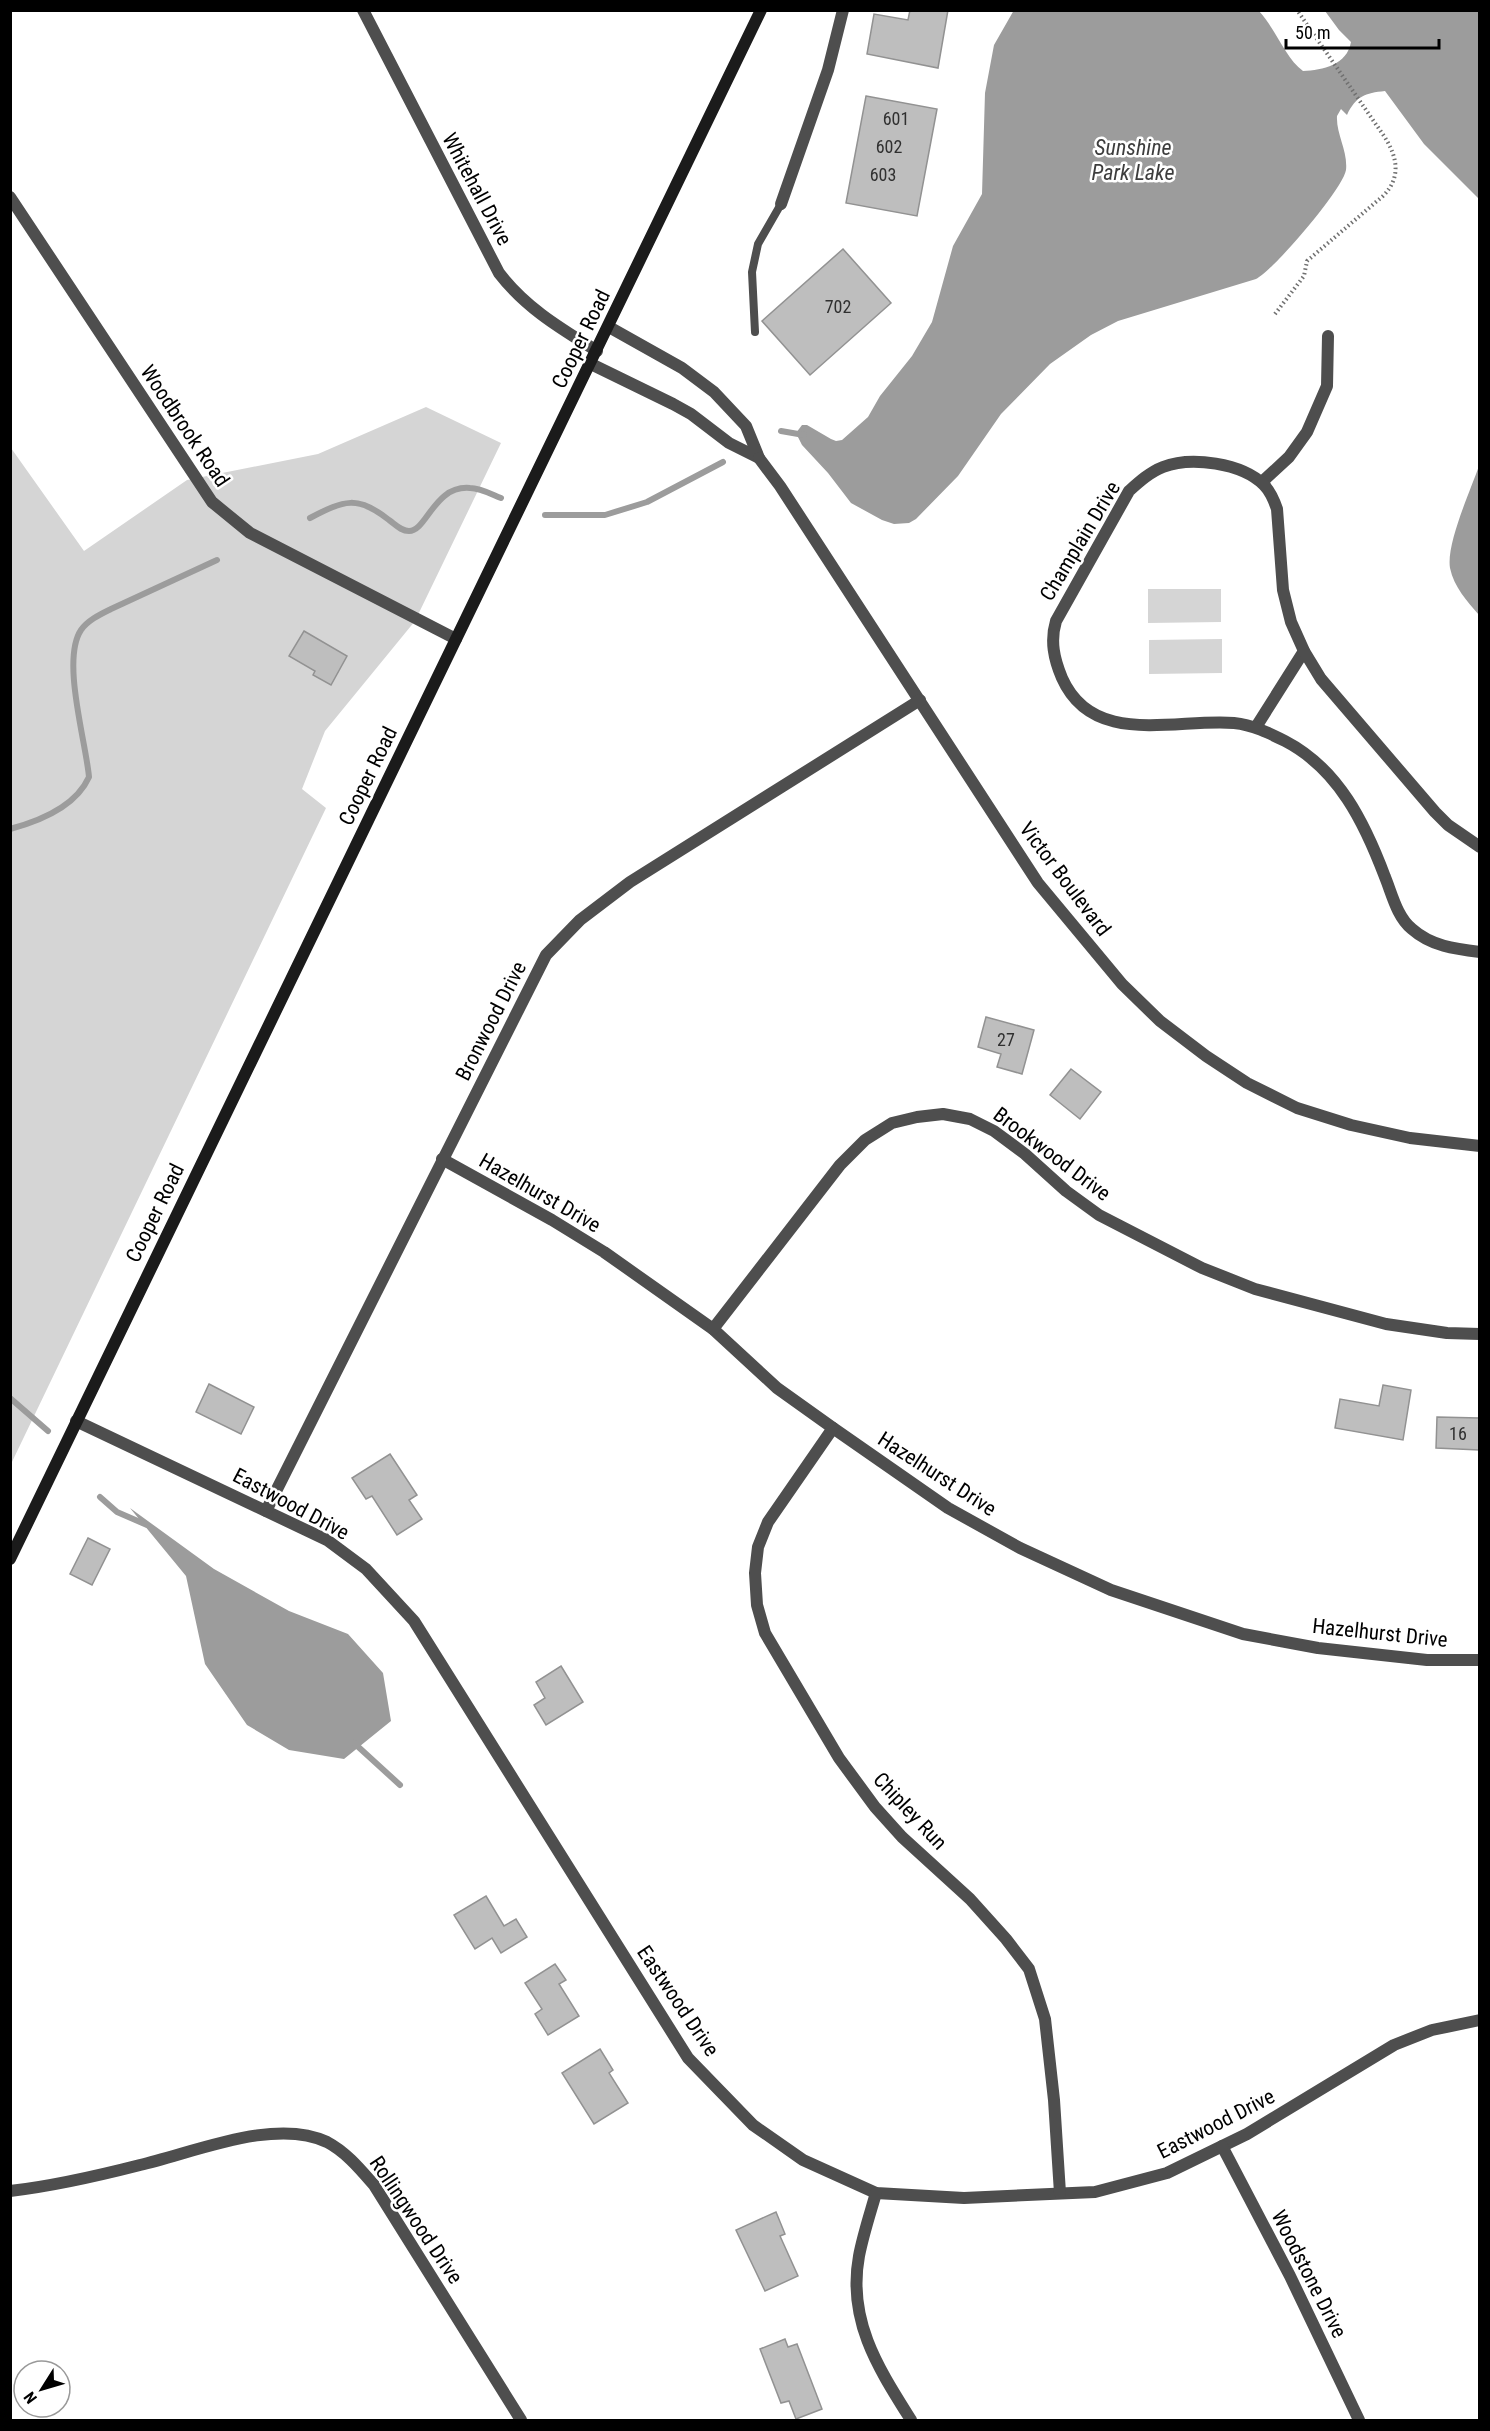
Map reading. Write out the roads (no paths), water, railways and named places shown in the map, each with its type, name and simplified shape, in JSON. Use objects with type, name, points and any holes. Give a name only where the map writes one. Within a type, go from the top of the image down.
[{"type":"street","name":"Whitehall Drive","points":[[363,10],[499,273],[512,290],[537,313],[597,351]]},
{"type":"street","name":"Cooper Road","points":[[10,1559],[761,10]]},
{"type":"street","points":[[781,204],[828,70],[843,10]]},
{"type":"street","name":"Woodbrook Road","points":[[10,197],[212,502],[250,533],[456,639]]},
{"type":"street","name":"Victor Boulevard","points":[[609,327],[682,368],[714,392],[746,426],[759,458],[780,486],[1038,883],[1122,984],[1160,1021],[1206,1056],[1247,1083],[1297,1108],[1351,1125],[1410,1138],[1479,1146]]},
{"type":"street","points":[[1328,336],[1327,386],[1307,432],[1289,457],[1262,482],[1273,497],[1276,509],[1283,590],[1291,622],[1304,651],[1321,679],[1424,800],[1448,825],[1479,847]]},
{"type":"street","name":"Victor Boulevard","points":[[591,364],[691,414],[729,443],[759,458]]},
{"type":"street","name":"Champlain Drive","points":[[1262,482],[1241,471],[1206,462],[1176,464],[1162,467],[1147,475],[1129,491],[1058,617],[1053,638],[1054,657],[1064,683],[1089,711],[1104,720],[1138,726],[1234,723],[1256,727],[1288,743],[1327,774],[1358,814],[1398,908],[1412,929],[1434,943],[1452,949],[1479,952]]},
{"type":"street","points":[[1256,727],[1304,651]]},
{"type":"street","name":"Bronwood Drive","points":[[266,1511],[546,955],[580,920],[630,882],[920,700]]},
{"type":"street","name":"Brookwood Drive","points":[[713,1329],[840,1165],[865,1140],[892,1123],[944,1114],[970,1119],[994,1131],[1025,1154],[1066,1191],[1100,1215],[1223,1276],[1255,1289],[1386,1324],[1447,1333],[1479,1334]]},
{"type":"street","name":"Hazelhurst Drive","points":[[442,1159],[595,1247],[713,1329],[777,1389],[948,1508],[1020,1548],[1111,1590],[1243,1634],[1318,1648],[1427,1660],[1479,1660]]},
{"type":"street","name":"Eastwood Drive","points":[[76,1421],[327,1540],[366,1569],[414,1621],[688,2058],[753,2125],[803,2160],[876,2193],[1005,2198],[1095,2192],[1167,2173],[1246,2134],[1394,2046],[1432,2031],[1479,2020]]},
{"type":"street","name":"Chipley Run","points":[[833,1428],[768,1522],[758,1547],[755,1573],[757,1605],[765,1633],[839,1758],[874,1808],[970,1899],[1006,1938],[1029,1969],[1045,2019],[1054,2100],[1060,2193]]},
{"type":"street","name":"Rollingwood Drive","points":[[10,2192],[40,2188],[141,2165],[231,2140],[269,2133],[304,2136],[326,2142],[354,2162],[374,2185],[521,2421]]},
{"type":"street","name":"Woodstone Drive","points":[[1222,2146],[1290,2276],[1359,2421]]},
{"type":"street","points":[[876,2193],[859,2258],[857,2296],[864,2333],[875,2363],[911,2421]]},
{"type":"lane","points":[[754,332],[753,272],[758,244],[781,204]]},
{"type":"water","name":"Sunshine Park Lake","points":[[1014,10],[1259,11],[1291,59],[1303,71],[1333,65],[1349,50],[1351,42],[1325,11],[1479,11],[1479,199],[1424,144],[1385,91],[1362,97],[1347,115],[1341,109],[1337,116],[1346,163],[1342,180],[1307,228],[1265,273],[1256,279],[1118,321],[1091,335],[1050,364],[1001,414],[958,476],[916,519],[909,523],[894,524],[851,503],[802,445],[796,433],[802,425],[807,425],[831,439],[842,440],[868,417],[880,396],[912,356],[932,322],[953,246],[982,194],[985,93],[994,45]]},
{"type":"water","points":[[1479,466],[1479,615],[1455,581],[1450,568],[1450,558],[1455,531]]},
{"type":"water","points":[[130,1508],[214,1569],[289,1611],[348,1634],[383,1673],[391,1721],[344,1759],[289,1750],[247,1725],[205,1664],[186,1576]]},
{"type":"waterway","points":[[781,431],[804,435]]},
{"type":"waterway","points":[[545,515],[605,515],[647,502],[723,462]]},
{"type":"waterway","points":[[310,518],[342,504],[359,504],[378,512],[401,529],[409,531],[421,524],[448,493],[458,489],[478,489],[501,498]]},
{"type":"waterway","points":[[10,829],[33,822],[56,811],[75,796],[89,777],[76,702],[73,661],[75,643],[84,626],[103,613],[217,560]]},
{"type":"waterway","points":[[10,1398],[48,1431]]},
{"type":"waterway","points":[[100,1497],[117,1512],[147,1525]]},
{"type":"waterway","points":[[354,1743],[400,1785]]}]
